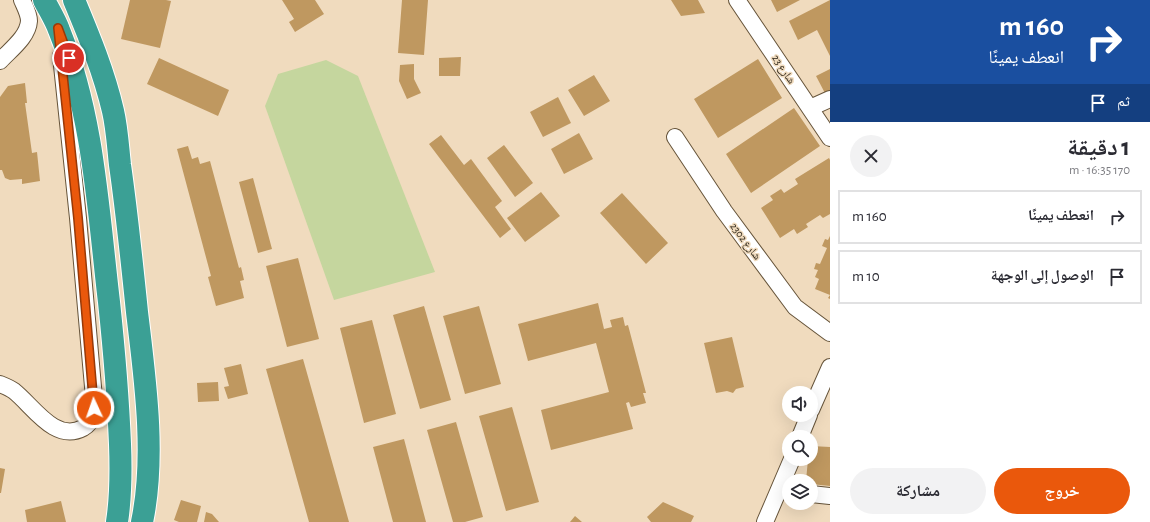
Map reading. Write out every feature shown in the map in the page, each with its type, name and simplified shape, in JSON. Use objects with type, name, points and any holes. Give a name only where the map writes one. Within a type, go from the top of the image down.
[{"type":"highway","points":[[44,0],[58,28],[80,92],[98,194],[119,412],[120,461],[119,507],[117,522]]},
{"type":"highway","points":[[74,0],[90,37],[104,78],[113,112],[124,192],[146,387],[148,420],[146,491],[142,522]]},
{"type":"street","points":[[0,61],[26,32],[29,22],[22,0]]},
{"type":"street","name":"شارع 23","points":[[737,0],[830,138]]},
{"type":"street","points":[[0,384],[13,391],[47,422],[62,431],[74,432],[79,430],[86,426],[93,418],[94,390],[58,28]]},
{"type":"street","points":[[810,108],[830,99]]},
{"type":"street","name":"شارع 2302","points":[[675,137],[724,211],[795,307],[830,332]]},
{"type":"street","points":[[818,394],[830,367]]},
{"type":"street","points":[[765,522],[782,494]]},
{"type":"street","points":[[818,495],[830,496]]},
{"type":"green space","points":[[326,60],[358,76],[435,272],[334,300],[265,106],[278,74]]},
{"type":"building","points":[[130,0],[171,1],[160,48],[121,39]]},
{"type":"building","points":[[282,0],[315,0],[324,14],[295,32],[289,22],[294,19]]},
{"type":"building","points":[[402,0],[428,0],[424,55],[398,53]]},
{"type":"building","points":[[671,0],[698,0],[705,13],[681,16]]},
{"type":"building","points":[[771,0],[800,0],[777,12]]},
{"type":"building","points":[[830,0],[830,56],[817,30],[798,40],[789,21]]},
{"type":"building","points":[[461,57],[460,76],[439,76],[439,58]]},
{"type":"building","points":[[159,58],[229,90],[218,116],[147,84]]},
{"type":"building","points":[[758,59],[782,98],[718,138],[694,99]]},
{"type":"building","points":[[414,64],[414,79],[421,93],[407,99],[399,81],[400,65]]},
{"type":"building","points":[[830,69],[830,96],[827,97],[816,76]]},
{"type":"building","points":[[594,75],[610,101],[584,116],[568,90]]},
{"type":"building","points":[[25,83],[27,103],[25,103],[32,153],[37,152],[40,181],[22,184],[22,179],[10,180],[5,178],[2,170],[0,170],[0,97],[8,86]]},
{"type":"building","points":[[558,97],[571,123],[543,137],[530,112]]},
{"type":"building","points":[[794,108],[820,146],[751,193],[726,154]]},
{"type":"building","points":[[579,133],[593,159],[564,174],[551,149]]},
{"type":"building","points":[[441,135],[464,165],[471,159],[502,201],[495,207],[511,229],[500,238],[429,144]]},
{"type":"building","points":[[504,145],[533,183],[515,197],[487,158]]},
{"type":"building","points":[[188,146],[192,159],[198,157],[200,164],[210,161],[239,268],[241,267],[244,280],[240,281],[244,298],[216,306],[208,277],[211,276],[177,149]]},
{"type":"building","points":[[829,158],[830,214],[823,218],[820,215],[806,224],[808,227],[797,234],[794,229],[780,238],[761,208],[773,200],[770,196],[781,189],[784,193],[798,184],[795,179]]},
{"type":"building","points":[[253,178],[272,249],[258,253],[239,182]]},
{"type":"building","points":[[541,192],[560,216],[525,242],[507,218]]},
{"type":"building","points":[[622,193],[668,243],[646,264],[600,213]]},
{"type":"building","points":[[830,236],[830,295],[815,289],[819,279],[815,277],[818,270],[814,269],[816,263],[820,264],[827,248],[822,246],[825,239],[828,240]]},
{"type":"building","points":[[298,258],[319,339],[287,347],[266,266]]},
{"type":"building","points":[[598,303],[604,329],[612,327],[610,320],[623,317],[625,326],[628,325],[646,393],[643,393],[646,403],[631,407],[629,402],[626,403],[633,429],[551,450],[541,410],[609,392],[596,343],[528,361],[518,324]]},
{"type":"building","points":[[424,306],[451,400],[420,409],[393,315]]},
{"type":"building","points":[[479,306],[501,384],[465,394],[443,316]]},
{"type":"building","points":[[372,320],[396,414],[364,423],[340,328]]},
{"type":"building","points":[[732,337],[744,387],[736,389],[733,393],[727,391],[716,393],[704,343]]},
{"type":"building","points":[[303,359],[349,522],[309,522],[266,369]]},
{"type":"building","points":[[241,364],[248,394],[228,399],[224,387],[229,386],[224,368]]},
{"type":"building","points":[[218,382],[219,401],[198,402],[197,383]]},
{"type":"building","points":[[512,407],[539,502],[506,511],[479,416]]},
{"type":"building","points":[[456,422],[483,517],[465,522],[453,522],[427,430]]},
{"type":"building","points":[[404,439],[426,522],[393,522],[373,447]]},
{"type":"building","points":[[818,446],[830,447],[830,486],[818,485],[818,474],[807,474],[807,466],[818,466]]},
{"type":"building","points":[[0,468],[5,469],[1,493],[0,493]]},
{"type":"building","points":[[181,500],[201,506],[197,522],[179,522],[174,520]]},
{"type":"building","points":[[61,501],[66,522],[27,522],[25,510]]},
{"type":"building","points":[[663,502],[694,516],[691,522],[651,522],[647,517]]},
{"type":"building","points":[[206,512],[212,514],[219,522],[204,522]]},
{"type":"building","points":[[575,516],[582,522],[570,522]]},
{"type":"route","points":[[69,58],[58,28],[78,218],[94,408]]}]
